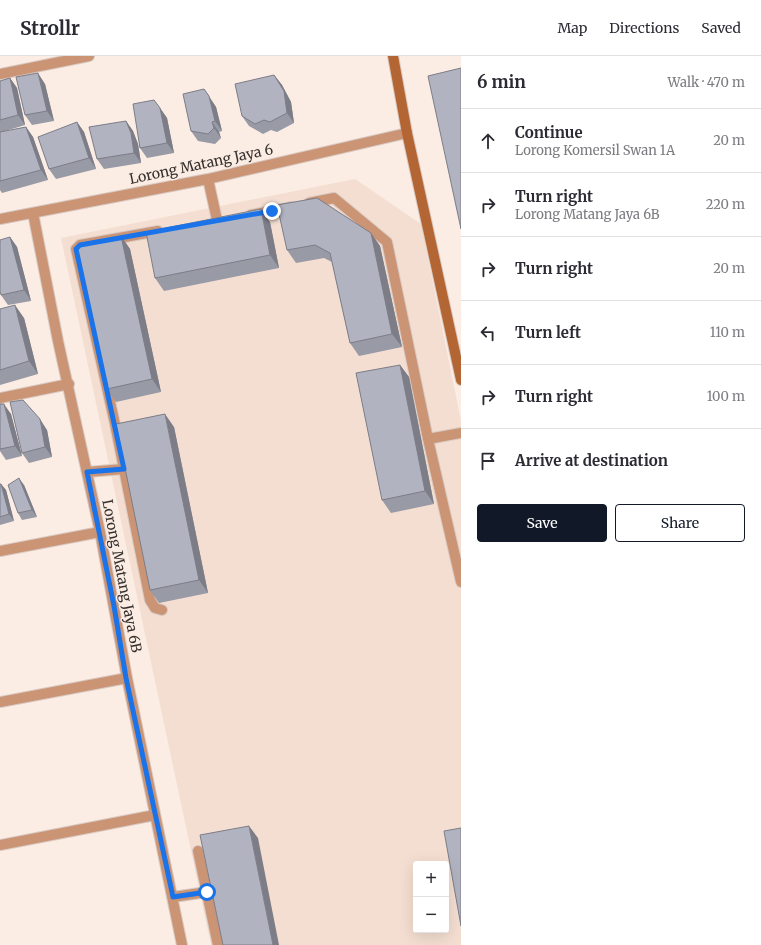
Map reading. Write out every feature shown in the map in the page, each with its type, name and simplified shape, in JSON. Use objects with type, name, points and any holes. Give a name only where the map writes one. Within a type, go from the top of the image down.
[{"type":"street","points":[[0,74],[89,56]]},
{"type":"street","points":[[393,56],[407,133],[461,380]]},
{"type":"street","name":"Lorong Matang Jaya 6","points":[[0,219],[208,178],[407,133]]},
{"type":"street","points":[[208,178],[217,220]]},
{"type":"street","points":[[240,216],[334,198],[387,242],[428,439],[461,582]]},
{"type":"street","name":"Lorong Matang Jaya 6B","points":[[33,213],[54,320],[100,532],[126,678],[182,945]]},
{"type":"street","points":[[162,610],[155,608],[150,600],[124,469],[76,249],[80,245],[172,229]]},
{"type":"street","points":[[0,398],[69,384]]},
{"type":"street","points":[[428,439],[461,433]]},
{"type":"street","points":[[87,472],[124,469]]},
{"type":"street","points":[[0,551],[100,532]]},
{"type":"street","points":[[0,702],[126,678]]},
{"type":"street","points":[[0,844],[154,815]]},
{"type":"street","points":[[198,851],[218,945]]},
{"type":"street","points":[[173,897],[207,892]]},
{"type":"shaded area","points":[[355,179],[421,224],[461,421],[461,945],[211,945],[61,238]]},
{"type":"building","points":[[461,68],[461,229],[428,76]]},
{"type":"building","points":[[38,73],[47,111],[25,115],[16,77]]},
{"type":"building","points":[[274,75],[284,91],[287,113],[270,122],[264,120],[255,124],[242,116],[235,84]]},
{"type":"building","points":[[10,78],[18,115],[0,120],[0,81]]},
{"type":"building","points":[[204,89],[209,96],[215,121],[212,122],[214,128],[208,134],[191,131],[183,94]]},
{"type":"building","points":[[154,100],[160,108],[167,143],[140,148],[133,104]]},
{"type":"building","points":[[126,121],[131,133],[134,153],[97,159],[89,127]]},
{"type":"building","points":[[77,122],[89,158],[49,169],[38,137]]},
{"type":"building","points":[[26,127],[41,170],[0,181],[0,132]]},
{"type":"building","points":[[317,198],[371,233],[392,334],[350,343],[330,253],[315,245],[287,250],[277,205]]},
{"type":"building","points":[[261,209],[270,255],[155,278],[146,232]]},
{"type":"building","points":[[121,236],[152,379],[107,389],[76,246]]},
{"type":"building","points":[[10,237],[24,290],[1,295],[0,240]]},
{"type":"building","points":[[15,305],[29,361],[0,370],[0,309]]},
{"type":"building","points":[[400,365],[425,491],[382,500],[356,373]]},
{"type":"building","points":[[23,400],[40,419],[45,447],[22,453],[10,402]]},
{"type":"building","points":[[0,404],[4,404],[15,446],[0,449]]},
{"type":"building","points":[[165,414],[199,580],[150,590],[116,424]]},
{"type":"building","points":[[19,478],[32,510],[18,513],[8,485]]},
{"type":"building","points":[[0,484],[9,514],[0,517]]},
{"type":"building","points":[[249,826],[273,945],[223,945],[200,835]]},
{"type":"building","points":[[461,828],[461,926],[444,831]]},
{"type":"route","points":[[207,892],[173,897],[154,815],[141,744],[126,678],[100,532],[87,472],[124,469],[76,249],[80,245],[272,211]]}]
